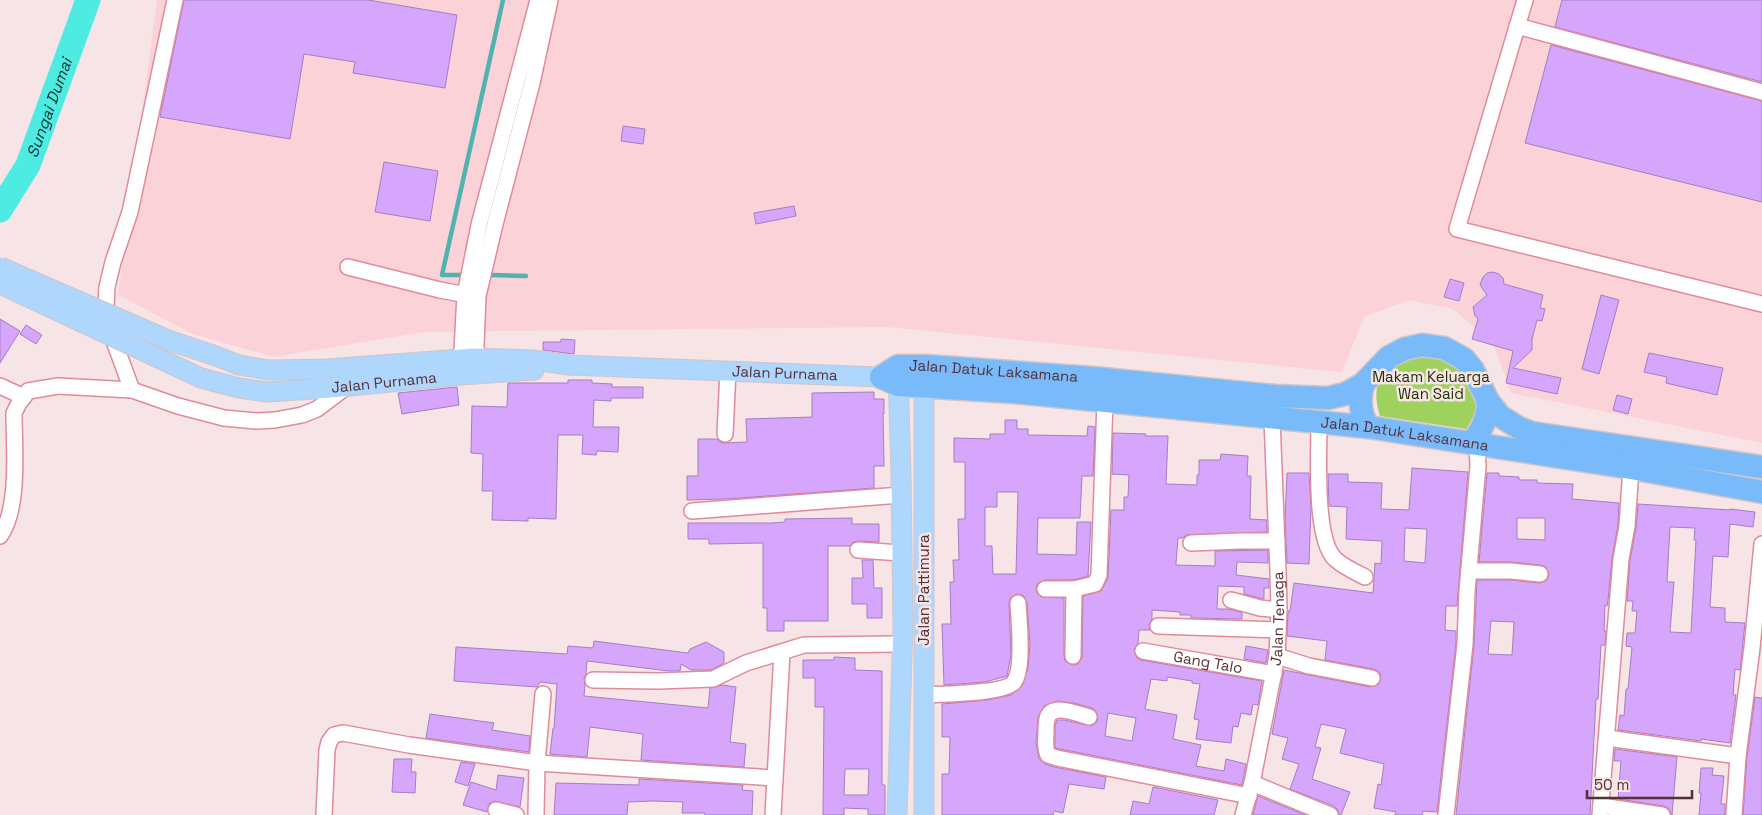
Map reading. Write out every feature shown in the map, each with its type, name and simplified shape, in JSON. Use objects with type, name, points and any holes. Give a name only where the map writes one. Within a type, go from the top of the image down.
[{"type":"highway","name":"Jalan Datuk Laksamana","points":[[892,376],[1093,378],[1265,395],[1328,398],[1345,394],[1363,384],[1389,357],[1404,349],[1422,345],[1444,348],[1464,359],[1473,370],[1488,401],[1500,416],[1519,428],[1532,433],[1762,467]]},
{"type":"highway","name":"Jalan Datuk Laksamana","points":[[925,376],[1014,392],[1368,428],[1631,468],[1762,492]]},
{"type":"highway","points":[[1363,384],[1360,395],[1360,410],[1368,428]]},
{"type":"highway","points":[[1473,443],[1487,415],[1488,401]]},
{"type":"main road","name":"Jalan Purnama","points":[[0,267],[168,340],[239,365],[268,370],[468,367],[524,371],[569,365],[892,376]]},
{"type":"main road","name":"Jalan Purnama","points":[[0,284],[201,378],[239,388],[267,392],[346,387],[468,367]]},
{"type":"main road","name":"Jalan Pattimura","points":[[892,376],[901,495],[902,644],[897,815]]},
{"type":"main road","name":"Jalan Pattimura","points":[[924,815],[925,376]]},
{"type":"street","points":[[132,390],[108,325],[106,307],[107,287],[113,262],[130,212],[175,0]]},
{"type":"street","points":[[525,80],[538,0]]},
{"type":"street","points":[[468,367],[471,296],[491,208],[525,80],[550,0]]},
{"type":"street","points":[[1524,0],[1457,229],[1762,304]]},
{"type":"street","points":[[1517,26],[1762,92]]},
{"type":"street","points":[[348,267],[471,296]]},
{"type":"street","points":[[725,434],[728,370]]},
{"type":"street","points":[[0,386],[24,397]]},
{"type":"street","points":[[0,536],[8,520],[13,500],[14,413],[18,403],[28,391],[58,386],[132,390],[200,413],[224,418],[256,421],[302,415],[317,409],[346,387]]},
{"type":"street","points":[[1045,589],[1074,589],[1095,584],[1099,575],[1105,401]]},
{"type":"street","name":"Jalan Tenaga","points":[[1243,815],[1251,789],[1277,656],[1279,610],[1272,419]]},
{"type":"street","points":[[1319,424],[1318,482],[1326,546],[1334,558],[1365,577]]},
{"type":"street","points":[[1446,815],[1461,691],[1478,466],[1473,443]]},
{"type":"street","points":[[1631,468],[1627,526],[1621,559],[1601,811],[1662,815]]},
{"type":"street","points":[[692,511],[901,495]]},
{"type":"street","points":[[1191,543],[1277,541]]},
{"type":"street","points":[[1734,815],[1738,756],[1752,648],[1762,544]]},
{"type":"street","points":[[858,550],[901,553]]},
{"type":"street","points":[[1470,571],[1511,571],[1540,574]]},
{"type":"street","points":[[1073,656],[1074,589]]},
{"type":"street","points":[[1231,600],[1260,608],[1279,610]]},
{"type":"street","points":[[924,695],[969,693],[1009,687],[1020,670],[1018,603]]},
{"type":"street","points":[[1158,626],[1278,630]]},
{"type":"street","points":[[593,680],[712,680],[746,663],[804,645],[902,644]]},
{"type":"street","name":"Gang Talo","points":[[1142,651],[1274,674]]},
{"type":"street","points":[[773,815],[782,652]]},
{"type":"street","points":[[1277,656],[1309,666],[1372,678]]},
{"type":"street","points":[[536,815],[537,763],[543,694]]},
{"type":"street","points":[[1089,717],[1060,710],[1049,714],[1045,743],[1048,755],[1251,789],[1330,815]]},
{"type":"street","points":[[324,815],[327,750],[329,742],[334,736],[343,733],[409,745],[537,763],[775,778]]},
{"type":"street","points":[[1607,738],[1738,756]]},
{"type":"street","points":[[496,810],[516,815]]},
{"type":"shaded area","points":[[157,0],[1762,0],[1762,443],[1511,393],[1493,343],[1453,309],[1409,300],[1364,317],[1342,372],[887,327],[423,332],[274,357],[193,334],[118,295]]},
{"type":"green space","name":"Makam Keluarga Wan Said","points":[[1452,353],[1478,395],[1477,409],[1466,429],[1380,416],[1377,398],[1378,385],[1393,359]]},
{"type":"building","points":[[184,0],[368,0],[457,15],[445,88],[353,73],[355,62],[304,54],[290,139],[160,117]]},
{"type":"building","points":[[1562,0],[1762,0],[1762,82],[1555,27]]},
{"type":"building","points":[[1551,45],[1762,101],[1762,202],[1525,143]]},
{"type":"building","points":[[623,126],[645,129],[643,144],[621,141]]},
{"type":"building","points":[[384,162],[438,171],[430,221],[375,212]]},
{"type":"building","points":[[794,206],[796,216],[756,224],[754,213]]},
{"type":"building","points":[[1493,272],[1503,278],[1504,284],[1543,295],[1540,308],[1545,309],[1542,321],[1537,320],[1532,339],[1532,350],[1513,368],[1561,378],[1557,394],[1506,383],[1513,351],[1472,339],[1478,319],[1475,316],[1473,307],[1487,295],[1480,285],[1483,277],[1487,273]]},
{"type":"building","points":[[1450,279],[1464,283],[1459,301],[1444,297]]},
{"type":"building","points":[[1601,295],[1619,300],[1599,374],[1582,369]]},
{"type":"building","points":[[0,319],[20,331],[0,363]]},
{"type":"building","points":[[26,325],[42,335],[36,344],[20,334]]},
{"type":"building","points":[[561,339],[575,340],[574,354],[543,350],[543,342],[561,342]]},
{"type":"building","points":[[1649,353],[1723,368],[1717,395],[1666,383],[1667,377],[1644,372]]},
{"type":"building","points":[[568,380],[592,380],[592,383],[612,384],[612,387],[643,387],[643,398],[611,398],[611,401],[594,400],[593,427],[619,427],[618,452],[597,451],[596,455],[582,454],[583,435],[558,435],[556,519],[528,518],[528,521],[492,520],[493,491],[482,491],[483,454],[471,453],[472,406],[507,407],[508,383],[568,383]]},
{"type":"building","points":[[457,387],[459,405],[402,414],[398,393]]},
{"type":"building","points":[[874,392],[874,399],[884,399],[884,466],[874,466],[874,488],[687,500],[687,476],[698,476],[698,439],[717,439],[724,443],[747,442],[746,419],[812,417],[812,393]]},
{"type":"building","points":[[1617,395],[1632,399],[1628,414],[1613,410]]},
{"type":"building","points":[[1005,420],[1017,420],[1017,429],[1028,429],[1028,435],[1087,436],[1088,426],[1095,427],[1093,476],[1082,476],[1080,518],[1038,518],[1037,554],[1076,555],[1077,522],[1091,522],[1088,576],[1073,580],[1045,580],[1037,584],[1036,589],[1041,597],[1064,598],[1064,656],[1065,661],[1072,665],[1078,664],[1082,657],[1083,596],[1101,591],[1108,578],[1111,510],[1124,510],[1124,497],[1128,497],[1129,475],[1112,474],[1113,433],[1168,436],[1166,484],[1197,485],[1199,460],[1220,460],[1221,454],[1248,456],[1247,476],[1251,476],[1250,519],[1267,520],[1267,532],[1186,535],[1183,538],[1178,538],[1176,565],[1215,566],[1215,551],[1268,550],[1268,563],[1237,562],[1236,575],[1269,579],[1269,588],[1264,588],[1264,599],[1244,594],[1244,587],[1218,586],[1217,609],[1229,609],[1242,613],[1242,619],[1191,618],[1191,615],[1180,615],[1180,612],[1152,610],[1150,630],[1139,630],[1138,643],[1134,650],[1137,658],[1141,660],[1262,681],[1258,705],[1253,704],[1251,715],[1241,713],[1238,727],[1233,726],[1231,743],[1196,739],[1199,720],[1194,719],[1200,684],[1167,677],[1167,681],[1151,679],[1145,709],[1177,715],[1173,739],[1201,745],[1196,766],[1224,771],[1226,759],[1246,764],[1242,785],[1055,748],[1055,726],[1057,720],[1091,726],[1098,719],[1096,711],[1092,708],[1058,701],[1044,706],[1038,717],[1036,743],[1039,759],[1045,764],[1054,767],[1106,777],[1104,789],[1069,784],[1063,813],[1054,811],[1053,815],[942,815],[942,774],[949,774],[950,737],[942,737],[942,704],[987,700],[1011,695],[1022,686],[1028,668],[1030,644],[1027,602],[1023,595],[1017,594],[1010,598],[1009,603],[1011,655],[1007,676],[985,682],[944,685],[942,624],[951,624],[950,582],[954,582],[953,560],[959,560],[958,519],[965,519],[965,462],[954,462],[954,438],[990,439],[990,434],[1005,434]],"holes":[[[997,492],[1018,492],[1016,574],[993,574],[992,546],[985,546],[985,507],[997,507]],[[1108,713],[1136,718],[1132,741],[1105,736]]]},
{"type":"building","points":[[1412,468],[1468,472],[1457,606],[1446,606],[1445,630],[1456,631],[1456,643],[1437,812],[1423,811],[1422,815],[1395,815],[1396,812],[1374,808],[1378,784],[1381,785],[1384,764],[1340,753],[1346,729],[1321,724],[1315,747],[1321,748],[1312,779],[1350,792],[1341,815],[1339,815],[1338,810],[1334,806],[1290,789],[1299,764],[1282,759],[1288,738],[1272,734],[1284,670],[1370,687],[1379,684],[1381,675],[1374,669],[1325,660],[1327,641],[1287,636],[1288,611],[1290,611],[1294,583],[1373,593],[1375,563],[1381,564],[1382,541],[1346,539],[1347,507],[1329,506],[1328,474],[1348,474],[1348,482],[1382,483],[1381,509],[1409,510]],"holes":[[[1405,528],[1427,529],[1425,563],[1404,561]]]},
{"type":"building","points":[[1287,473],[1309,473],[1311,507],[1309,564],[1287,563],[1285,520]]},
{"type":"building","points":[[1487,473],[1519,477],[1519,480],[1537,480],[1537,483],[1573,484],[1572,499],[1619,503],[1608,600],[1607,606],[1605,605],[1605,645],[1601,645],[1598,699],[1596,699],[1590,815],[1456,815],[1474,645],[1477,580],[1511,580],[1540,583],[1547,580],[1549,574],[1546,567],[1541,565],[1512,562],[1479,562]],"holes":[[[1517,518],[1545,518],[1545,540],[1517,539]],[[1491,621],[1514,622],[1512,655],[1488,654]]]},
{"type":"building","points":[[1638,504],[1755,512],[1753,527],[1730,524],[1728,557],[1713,556],[1710,607],[1725,608],[1725,622],[1745,623],[1740,670],[1735,669],[1733,695],[1736,695],[1730,743],[1618,730],[1620,715],[1624,716],[1632,647],[1626,646],[1627,633],[1635,633],[1637,611],[1632,611],[1633,601],[1627,601],[1630,560]],"holes":[[[1670,527],[1695,528],[1691,633],[1670,632],[1674,582],[1667,582]]]},
{"type":"building","points":[[852,518],[852,524],[879,524],[879,542],[858,541],[853,542],[850,546],[828,546],[828,621],[784,621],[784,631],[767,631],[767,608],[763,608],[763,543],[709,544],[709,539],[688,539],[688,523],[772,523],[785,522],[785,519]]},
{"type":"building","points":[[862,560],[873,560],[874,588],[882,588],[882,618],[867,618],[867,604],[852,604],[852,578],[863,578]]},
{"type":"building","points":[[594,641],[688,653],[690,649],[706,642],[724,652],[724,663],[711,670],[691,670],[681,664],[680,671],[669,671],[587,661],[584,696],[708,708],[710,688],[723,685],[736,687],[730,742],[746,744],[744,767],[641,760],[643,734],[590,727],[587,757],[550,754],[557,684],[540,682],[537,687],[454,681],[456,647],[567,654],[568,646],[593,648]]},
{"type":"building","points":[[1246,646],[1268,650],[1266,663],[1244,659]]},
{"type":"building","points":[[834,657],[855,658],[855,670],[882,671],[882,785],[885,785],[885,815],[868,815],[868,809],[844,808],[844,815],[823,815],[824,707],[815,707],[815,678],[803,678],[803,660],[834,660]],"holes":[[[845,769],[869,769],[868,795],[844,795]]]},
{"type":"building","points":[[1755,697],[1762,698],[1762,815],[1743,815],[1747,757]]},
{"type":"building","points":[[430,714],[494,723],[492,730],[530,736],[529,752],[426,738]]},
{"type":"building","points":[[1615,749],[1677,757],[1672,815],[1668,808],[1664,806],[1618,799],[1621,761],[1614,761]]},
{"type":"building","points":[[394,759],[412,759],[411,772],[416,772],[415,793],[392,792]]},
{"type":"building","points":[[461,762],[475,764],[468,786],[455,782]]},
{"type":"building","points":[[1701,768],[1713,768],[1712,775],[1724,776],[1721,804],[1725,804],[1725,815],[1699,815]]},
{"type":"building","points":[[498,775],[524,778],[520,807],[494,801],[489,804],[487,812],[463,805],[471,782],[496,790]]},
{"type":"building","points":[[639,779],[743,785],[742,790],[753,791],[752,815],[682,813],[683,802],[653,801],[628,802],[627,815],[554,815],[556,783],[639,785]]},
{"type":"building","points":[[1153,787],[1218,800],[1214,815],[1130,815],[1133,801],[1149,804]]},
{"type":"building","points":[[1258,796],[1305,815],[1253,815]]},
{"type":"waterway","name":"Sungai Dumai","points":[[0,210],[28,165],[88,0]]},
{"type":"waterway","points":[[461,275],[442,275],[503,0]]},
{"type":"waterway","points":[[491,275],[526,276]]}]
